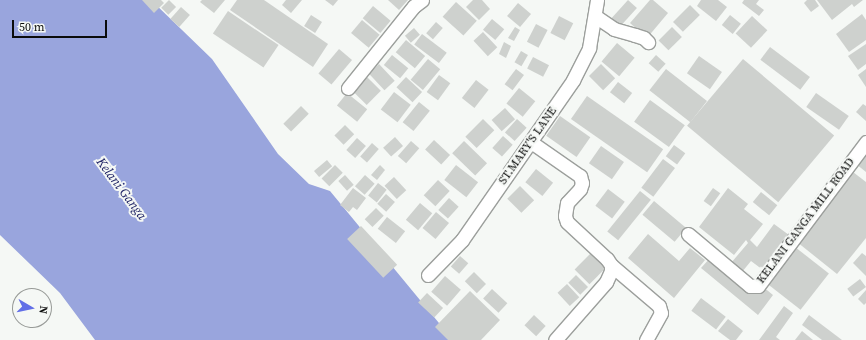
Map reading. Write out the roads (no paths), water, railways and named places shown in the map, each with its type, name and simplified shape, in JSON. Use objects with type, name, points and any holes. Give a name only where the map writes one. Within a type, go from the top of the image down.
[{"type":"street","points":[[348,88],[414,6],[422,0]]},
{"type":"street","name":"ST.MARY'S LANE","points":[[428,276],[462,240],[573,80],[589,48],[597,0]]},
{"type":"street","points":[[595,16],[614,29],[635,35],[648,42]]},
{"type":"street","points":[[531,142],[580,176],[582,183],[580,189],[567,203],[565,216],[567,222],[607,259],[611,265],[659,306],[662,313],[646,340]]},
{"type":"street","name":"KELANI GANGA MILL ROAD","points":[[688,234],[750,286],[758,286],[866,142]]},
{"type":"street","points":[[555,340],[606,282],[611,271],[611,265]]},
{"type":"water","name":"Kelani Ganga","points":[[0,0],[151,0],[212,59],[278,154],[309,184],[330,191],[453,340],[95,340],[60,293],[0,235]]}]
